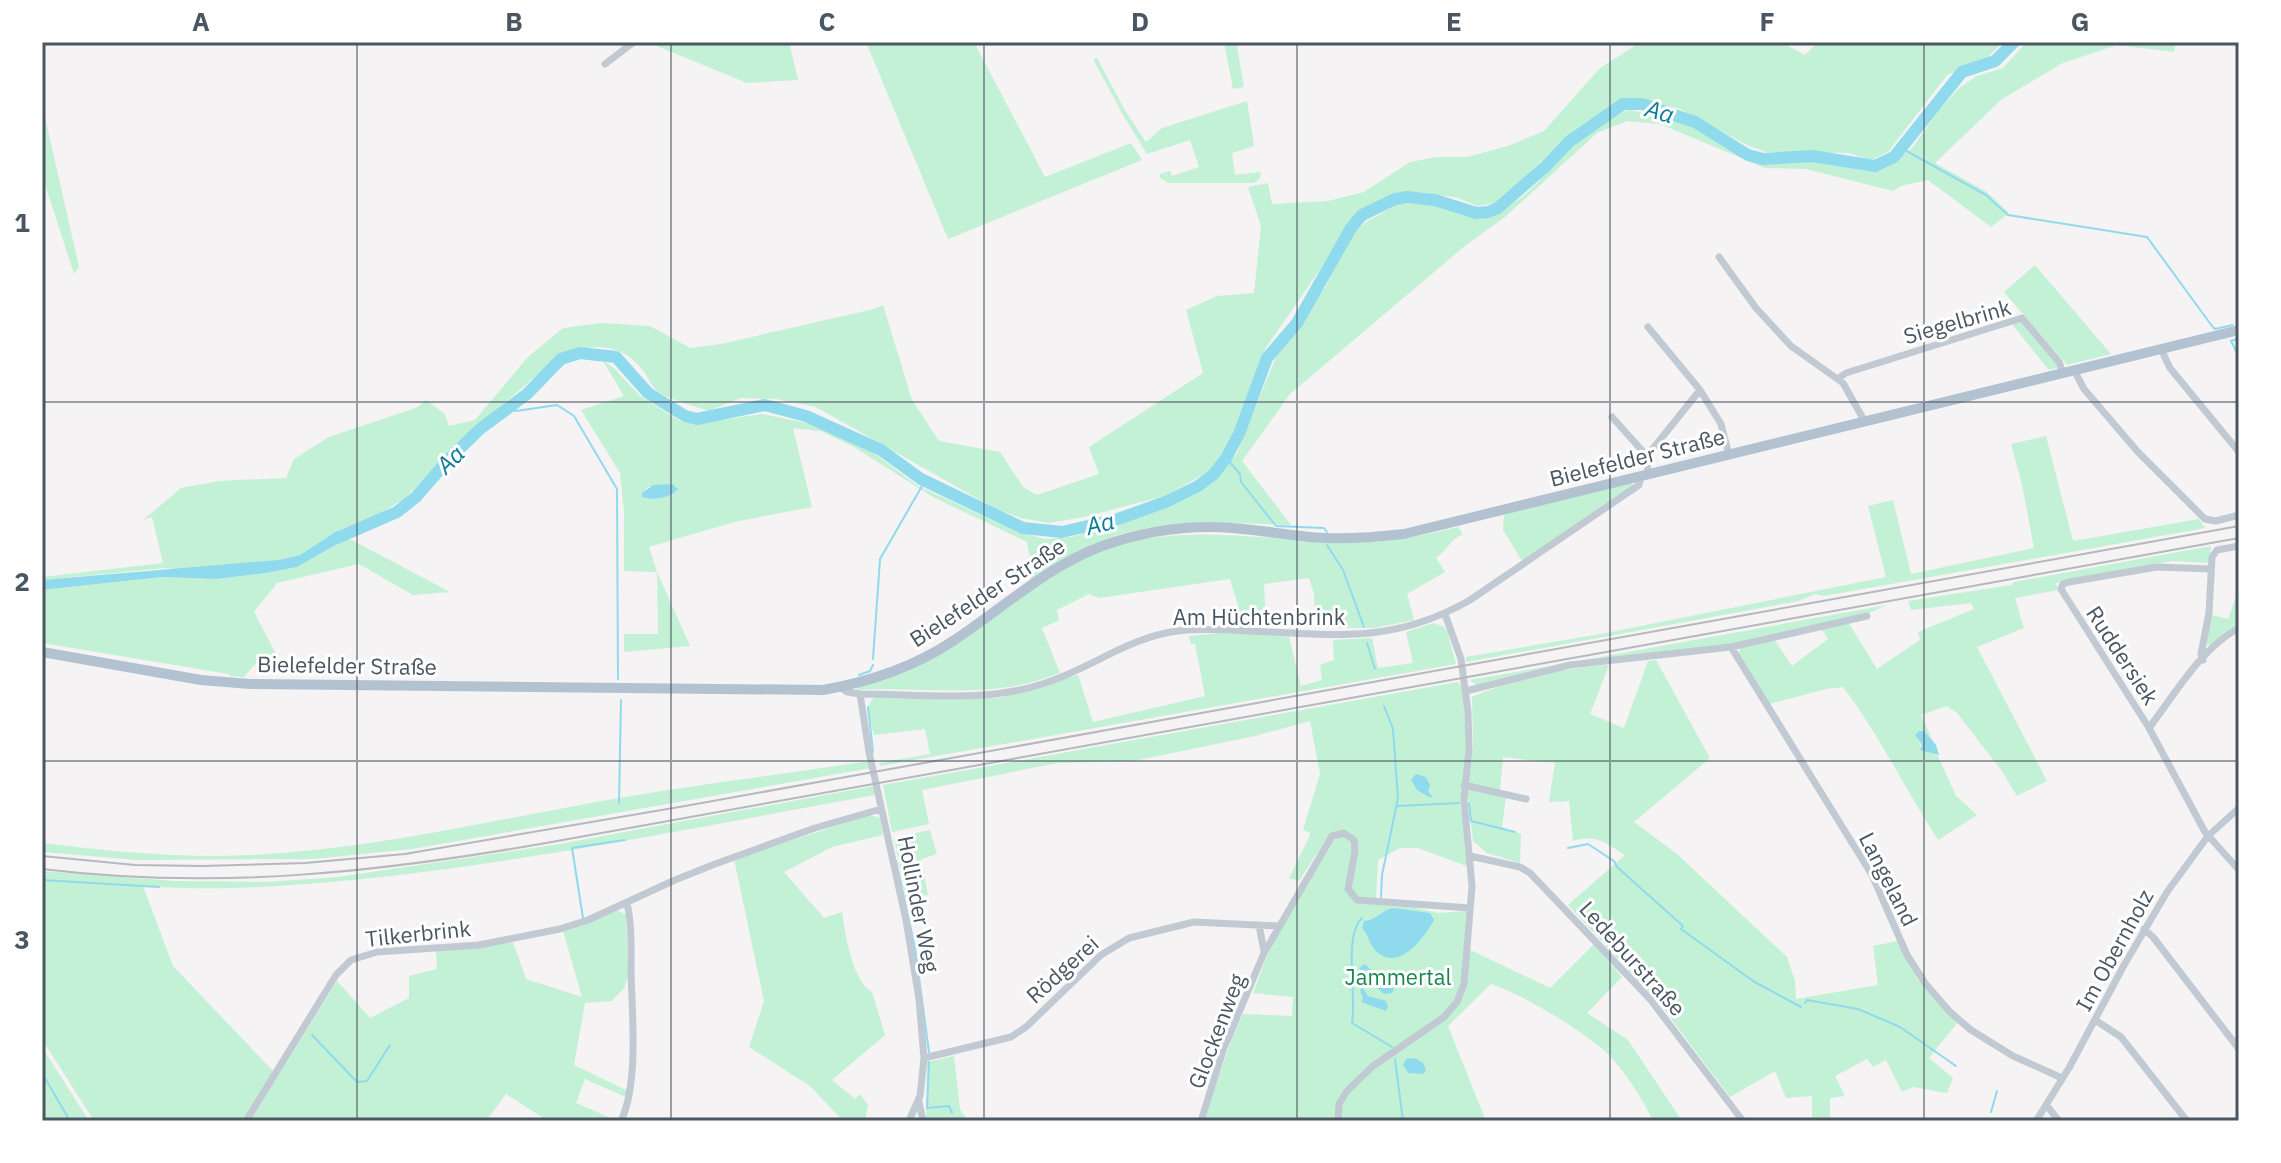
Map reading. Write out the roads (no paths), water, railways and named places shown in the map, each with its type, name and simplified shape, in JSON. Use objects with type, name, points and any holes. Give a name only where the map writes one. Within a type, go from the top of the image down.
[{"type":"main road","name":"Bielefelder Straße","points":[[42,652],[201,680],[250,684],[792,691],[840,687],[893,672],[924,658],[1060,566],[1087,552],[1125,539],[1170,530],[1213,527],[1324,538],[1381,537],[1462,521],[2239,330]]},
{"type":"street","points":[[605,64],[634,42]]},
{"type":"street","points":[[1719,257],[1756,308],[1791,346],[1839,378],[1865,422]]},
{"type":"street","name":"Siegelbrink","points":[[1839,378],[1846,373],[2022,318],[2138,452],[2205,519],[2216,521],[2239,515]]},
{"type":"street","points":[[1648,327],[1700,390],[1718,419],[1729,455]]},
{"type":"street","points":[[2161,349],[2170,368],[2239,452]]},
{"type":"street","points":[[1644,476],[1647,456],[1700,390]]},
{"type":"street","points":[[1612,417],[1647,456]]},
{"type":"street","name":"Am Hüchtenbrink","points":[[840,687],[847,692],[860,694],[991,694],[1016,691],[1059,678],[1149,637],[1179,631],[1372,634],[1411,626],[1445,614],[1639,485],[1644,476]]},
{"type":"street","points":[[2203,660],[2201,654],[2209,613],[2212,557],[2217,550],[2239,546]]},
{"type":"street","name":"Ruddersiek","points":[[2211,569],[2157,567],[2061,586],[2069,605],[2149,728],[2208,836],[2239,870]]},
{"type":"street","points":[[1338,1121],[1342,1098],[1360,1078],[1444,1017],[1457,1002],[1464,984],[1470,908],[1470,856],[1464,785],[1469,750],[1466,691],[1461,659],[1445,614]]},
{"type":"street","points":[[1466,691],[1570,665],[1731,647],[1867,616]]},
{"type":"street","points":[[2149,728],[2203,660],[2239,628]]},
{"type":"street","name":"Langeland","points":[[1731,647],[1872,875],[1907,955],[1925,983],[1950,1012],[1971,1030],[2013,1056],[2062,1078]]},
{"type":"street","name":"Hollinder Weg","points":[[860,694],[913,962],[924,1058],[919,1102],[909,1121]]},
{"type":"street","points":[[1464,785],[1526,799]]},
{"type":"street","name":"Im Obernholz","points":[[2036,1121],[2172,884],[2208,836],[2239,808]]},
{"type":"street","name":"Tilkerbrink","points":[[246,1121],[336,975],[351,960],[377,952],[479,945],[526,937],[588,920],[675,880],[773,843],[881,809]]},
{"type":"street","name":"Glockenweg","points":[[1201,1121],[1224,1048],[1264,953],[1328,840],[1341,833],[1348,834],[1355,844],[1348,884],[1349,892],[1357,900],[1408,902],[1436,908],[1470,908]]},
{"type":"street","name":"Ledeburstraße","points":[[1470,856],[1520,867],[1530,873],[1656,1007],[1743,1121]]},
{"type":"street","points":[[621,1121],[629,1103],[632,1068],[627,903]]},
{"type":"street","name":"Rödgerei","points":[[924,1058],[1011,1037],[1026,1027],[1101,955],[1129,938],[1194,922],[1278,926]]},
{"type":"street","name":"Glockenweg","points":[[1259,925],[1264,953]]},
{"type":"street","points":[[2144,929],[2239,1049]]},
{"type":"street","points":[[2095,1020],[2121,1037],[2187,1121]]},
{"type":"street","points":[[919,1102],[923,1121]]},
{"type":"street","points":[[2047,1106],[2059,1121]]},
{"type":"water","points":[[672,484],[678,489],[666,497],[642,497],[642,493],[653,485]]},
{"type":"water","points":[[337,531],[348,531],[348,538],[297,567],[216,579],[162,577],[42,590],[42,580],[278,560],[300,555]]},
{"type":"water","points":[[1924,731],[1936,745],[1939,755],[1920,750],[1922,744],[1915,735]]},
{"type":"water","points":[[1416,774],[1426,777],[1431,798],[1417,790],[1411,780]]},
{"type":"water","points":[[1394,908],[1430,913],[1434,920],[1417,944],[1393,958],[1375,950],[1362,928],[1364,921]]},
{"type":"water","points":[[1365,964],[1380,979],[1392,982],[1392,993],[1384,994],[1367,980],[1359,968]]},
{"type":"water","points":[[1363,988],[1368,996],[1386,1001],[1386,1011],[1361,1002],[1360,990]]},
{"type":"water","points":[[1415,1058],[1423,1063],[1426,1070],[1423,1074],[1408,1073],[1403,1065],[1406,1059]]},
{"type":"waterway","name":"Aa","points":[[337,538],[397,512],[416,497],[480,429],[527,394],[561,359],[580,353],[616,357],[648,393],[685,416],[697,419],[765,405],[806,416],[881,450],[921,479],[1023,528],[1062,532],[1118,519],[1168,501],[1214,474],[1239,434],[1267,358],[1297,323],[1351,228],[1362,215],[1395,199],[1407,197],[1435,200],[1476,213],[1498,208],[1570,141],[1623,104],[1642,104],[1695,122],[1748,155],[1763,159],[1812,156],[1875,166],[1894,157],[1962,72],[1995,61],[2014,42]]},
{"type":"waterway","points":[[1901,148],[1986,195],[2008,215],[2147,237],[2212,326],[2215,329],[2233,325]]},
{"type":"waterway","points":[[2237,339],[2231,341],[2239,357]]},
{"type":"waterway","points":[[508,408],[516,411],[557,405],[574,416],[617,489],[618,679]]},
{"type":"waterway","points":[[1226,458],[1276,526],[1324,528],[1327,532]]},
{"type":"waterway","points":[[873,659],[880,559],[922,486],[921,479]]},
{"type":"waterway","points":[[1327,545],[1343,570],[1364,627]]},
{"type":"waterway","points":[[1367,643],[1375,669]]},
{"type":"waterway","points":[[859,675],[870,671],[873,665]]},
{"type":"waterway","points":[[619,803],[621,700]]},
{"type":"waterway","points":[[1381,897],[1382,875],[1398,798],[1393,729],[1384,706]]},
{"type":"waterway","points":[[868,707],[873,752]]},
{"type":"waterway","points":[[1397,806],[1459,803]]},
{"type":"waterway","points":[[1469,803],[1471,821],[1515,832]]},
{"type":"waterway","points":[[583,918],[572,848],[625,840]]},
{"type":"waterway","points":[[1568,848],[1588,844],[1614,861],[1683,926],[1681,929],[1753,981],[1801,1007]]},
{"type":"waterway","points":[[896,861],[915,948],[929,1052]]},
{"type":"waterway","points":[[42,880],[159,887]]},
{"type":"waterway","points":[[1362,918],[1353,938],[1352,1023],[1392,1047]]},
{"type":"waterway","points":[[1805,1003],[1807,1000],[1858,1009],[1900,1027],[1956,1066]]},
{"type":"waterway","points":[[312,1035],[357,1082],[367,1081],[390,1045]]},
{"type":"waterway","points":[[1395,1059],[1403,1121]]},
{"type":"waterway","points":[[929,1062],[927,1108],[949,1106],[952,1113]]},
{"type":"waterway","points":[[42,1073],[70,1121]]},
{"type":"waterway","points":[[1991,1112],[1997,1091]]},
{"type":"railway","points":[[42,856],[135,865],[203,866],[305,863],[405,854],[2239,526]]},
{"type":"railway","points":[[42,869],[106,875],[232,878],[357,870],[482,854],[2239,538]]},
{"type":"park label","name":"Jammertal","points":[[1398,976]]}]
